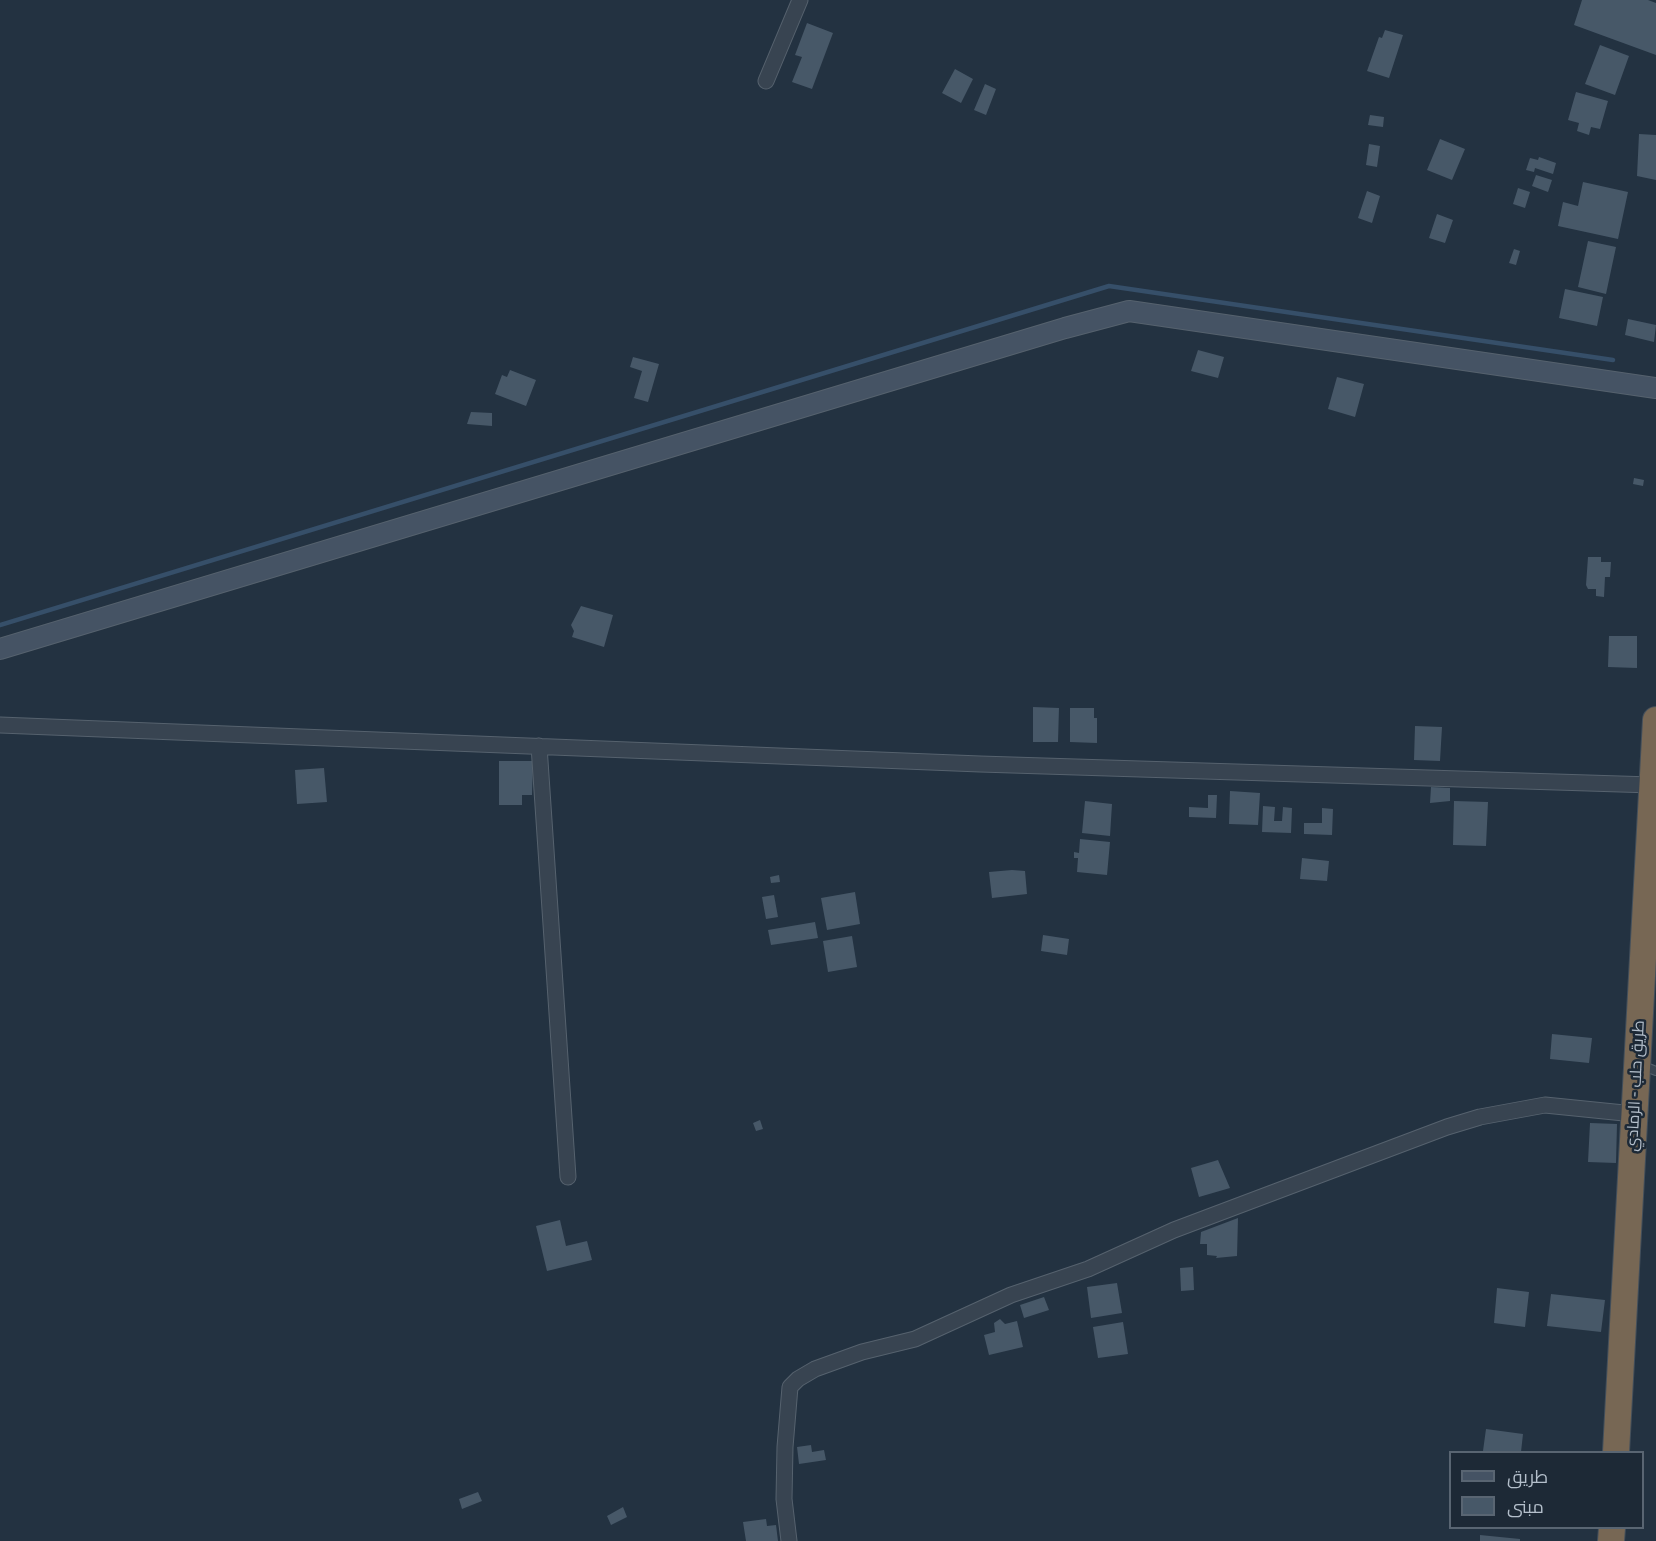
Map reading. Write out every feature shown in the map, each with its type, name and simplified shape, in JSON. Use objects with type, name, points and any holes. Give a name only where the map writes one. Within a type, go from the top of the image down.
[{"type":"highway","name":"طريق حلب - الرمادي","points":[[1616,1451],[1634,1114],[1647,1067],[1656,720]]},
{"type":"street","points":[[766,81],[800,0]]},
{"type":"street","points":[[0,649],[1065,328],[1130,311],[1656,388]]},
{"type":"street","points":[[0,725],[980,764],[1653,784]]},
{"type":"street","points":[[539,746],[568,1177]]},
{"type":"street","points":[[789,1541],[784,1499],[784,1447],[790,1387],[798,1379],[815,1369],[862,1352],[915,1339],[1011,1295],[1088,1269],[1174,1230],[1447,1127],[1480,1117],[1545,1106],[1634,1114]]},
{"type":"building","points":[[1582,0],[1648,0],[1656,3],[1656,55],[1574,25]]},
{"type":"building","points":[[807,23],[833,33],[812,89],[792,82],[802,57],[795,55]]},
{"type":"building","points":[[1385,30],[1403,35],[1389,78],[1367,71],[1379,37],[1382,38]]},
{"type":"building","points":[[1600,45],[1629,56],[1615,95],[1585,84]]},
{"type":"building","points":[[955,69],[973,79],[961,103],[942,93]]},
{"type":"building","points":[[985,84],[996,89],[986,115],[974,110]]},
{"type":"building","points":[[1576,92],[1608,101],[1600,129],[1591,127],[1589,135],[1577,131],[1579,123],[1568,120]]},
{"type":"building","points":[[1370,115],[1384,117],[1383,127],[1368,125]]},
{"type":"building","points":[[1639,134],[1656,135],[1656,180],[1637,176]]},
{"type":"building","points":[[1440,139],[1465,149],[1452,180],[1427,170]]},
{"type":"building","points":[[1369,144],[1380,146],[1377,167],[1366,165]]},
{"type":"building","points":[[1539,157],[1556,163],[1553,174],[1535,168],[1534,172],[1526,170],[1530,158],[1538,160]]},
{"type":"building","points":[[1536,175],[1552,180],[1548,192],[1532,186]]},
{"type":"building","points":[[1583,182],[1628,192],[1618,239],[1558,226],[1563,202],[1578,206]]},
{"type":"building","points":[[1518,188],[1530,192],[1525,208],[1513,204]]},
{"type":"building","points":[[1367,191],[1380,196],[1372,223],[1358,218]]},
{"type":"building","points":[[1437,214],[1453,220],[1445,243],[1429,238]]},
{"type":"building","points":[[1588,241],[1616,247],[1606,294],[1578,287]]},
{"type":"building","points":[[1514,249],[1520,251],[1516,265],[1509,263]]},
{"type":"building","points":[[1565,289],[1603,297],[1597,326],[1559,318]]},
{"type":"building","points":[[1628,319],[1656,325],[1654,342],[1625,335]]},
{"type":"building","points":[[1198,350],[1224,357],[1218,378],[1191,371]]},
{"type":"building","points":[[633,357],[659,364],[648,402],[634,398],[642,371],[630,367]]},
{"type":"building","points":[[510,370],[536,380],[526,406],[495,394],[502,375],[507,377]]},
{"type":"building","points":[[1337,377],[1364,384],[1355,417],[1328,409]]},
{"type":"building","points":[[471,412],[492,413],[492,426],[467,424]]},
{"type":"building","points":[[1634,478],[1644,480],[1643,486],[1633,484]]},
{"type":"building","points":[[1588,557],[1601,557],[1601,562],[1611,562],[1610,577],[1605,577],[1604,597],[1596,596],[1596,589],[1588,589],[1586,585]]},
{"type":"building","points":[[581,606],[613,615],[604,647],[572,637],[574,631],[571,625]]},
{"type":"building","points":[[1609,636],[1637,636],[1637,668],[1608,667]]},
{"type":"building","points":[[1033,707],[1059,708],[1058,742],[1033,742]]},
{"type":"building","points":[[1070,708],[1094,708],[1094,718],[1097,718],[1097,743],[1070,742]]},
{"type":"building","points":[[1415,726],[1442,727],[1440,761],[1414,760]]},
{"type":"building","points":[[499,761],[533,761],[532,795],[522,795],[522,805],[499,805]]},
{"type":"building","points":[[324,768],[327,802],[297,804],[295,770]]},
{"type":"building","points":[[1431,787],[1450,788],[1450,801],[1430,803]]},
{"type":"building","points":[[1230,791],[1260,793],[1258,825],[1229,824]]},
{"type":"building","points":[[1208,795],[1217,795],[1216,818],[1189,817],[1189,807],[1208,808]]},
{"type":"building","points":[[1085,801],[1112,804],[1110,836],[1082,833]]},
{"type":"building","points":[[1454,801],[1488,802],[1486,846],[1453,845]]},
{"type":"building","points":[[1263,806],[1275,807],[1274,821],[1282,821],[1283,807],[1292,808],[1291,833],[1262,832]]},
{"type":"building","points":[[1322,808],[1333,809],[1332,835],[1304,834],[1304,823],[1322,823]]},
{"type":"building","points":[[1080,839],[1110,842],[1107,875],[1077,872],[1078,858],[1074,858],[1074,852],[1079,853]]},
{"type":"building","points":[[1302,858],[1329,861],[1327,881],[1300,879]]},
{"type":"building","points":[[1025,871],[1027,894],[992,898],[989,872]]},
{"type":"building","points":[[779,875],[780,882],[771,883],[770,877]]},
{"type":"building","points":[[855,892],[860,924],[827,930],[821,898]]},
{"type":"building","points":[[774,895],[778,917],[766,919],[762,897]]},
{"type":"building","points":[[815,922],[818,938],[771,945],[768,930]]},
{"type":"building","points":[[1043,935],[1069,939],[1067,955],[1041,951]]},
{"type":"building","points":[[852,936],[857,967],[828,972],[823,941]]},
{"type":"building","points":[[1552,1034],[1592,1038],[1589,1063],[1550,1059]]},
{"type":"building","points":[[760,1120],[763,1129],[756,1131],[753,1123]]},
{"type":"building","points":[[1590,1123],[1617,1124],[1616,1163],[1588,1162]]},
{"type":"building","points":[[1218,1160],[1230,1188],[1199,1197],[1191,1168]]},
{"type":"building","points":[[1238,1218],[1237,1256],[1216,1258],[1217,1256],[1207,1255],[1207,1244],[1200,1244],[1201,1232]]},
{"type":"building","points":[[560,1220],[566,1246],[587,1241],[592,1260],[547,1271],[536,1226]]},
{"type":"building","points":[[1193,1267],[1194,1290],[1181,1291],[1180,1268]]},
{"type":"building","points":[[1117,1283],[1122,1313],[1091,1318],[1087,1287]]},
{"type":"building","points":[[1497,1288],[1529,1292],[1525,1327],[1494,1323]]},
{"type":"building","points":[[1551,1294],[1605,1300],[1601,1332],[1547,1326]]},
{"type":"building","points":[[1044,1297],[1049,1310],[1024,1318],[1020,1305]]},
{"type":"building","points":[[1000,1319],[1005,1324],[1017,1321],[1023,1347],[989,1355],[984,1335],[995,1332],[994,1323]]},
{"type":"building","points":[[1123,1322],[1128,1354],[1098,1358],[1093,1327]]},
{"type":"building","points":[[1486,1429],[1523,1434],[1521,1451],[1483,1451]]},
{"type":"building","points":[[811,1445],[812,1452],[824,1450],[826,1460],[799,1464],[797,1447]]},
{"type":"building","points":[[478,1492],[482,1501],[462,1509],[459,1499]]},
{"type":"building","points":[[623,1507],[627,1517],[611,1525],[607,1516]]},
{"type":"building","points":[[766,1519],[767,1526],[776,1525],[778,1541],[746,1541],[743,1522]]},
{"type":"building","points":[[1480,1535],[1520,1539],[1520,1541],[1480,1541]]},
{"type":"waterway","points":[[0,625],[1109,286],[1613,360]]}]
